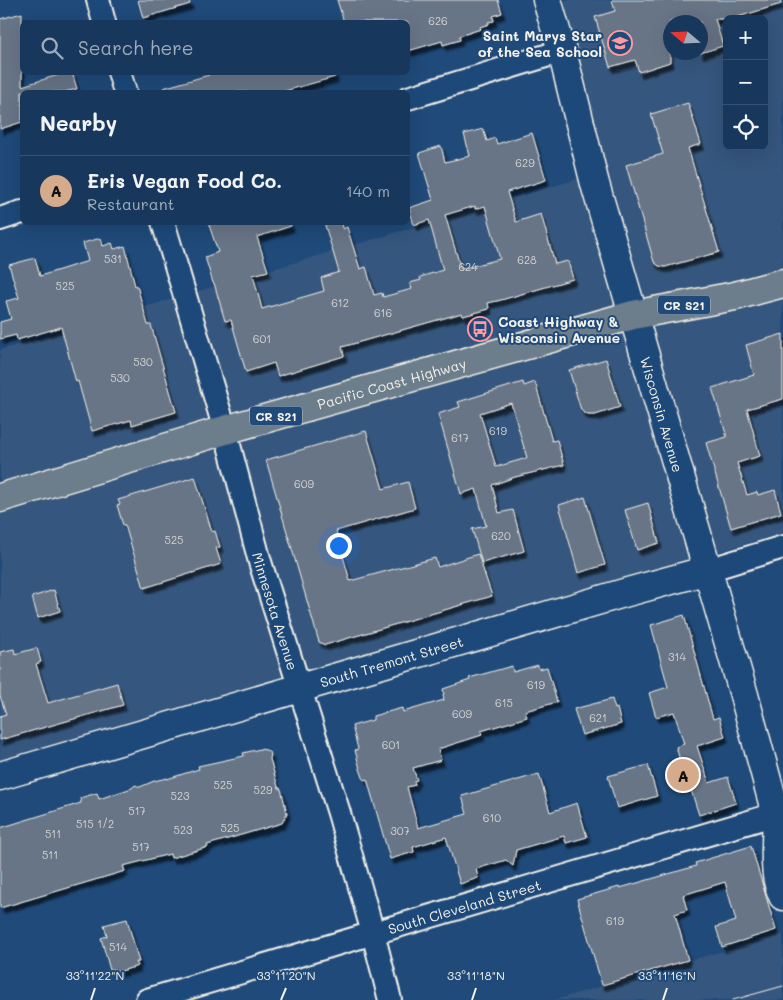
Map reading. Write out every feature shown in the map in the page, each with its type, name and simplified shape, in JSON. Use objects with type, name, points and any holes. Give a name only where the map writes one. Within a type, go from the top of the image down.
[{"type":"main road","name":"Wisconsin Avenue","points":[[547,0],[562,51],[595,184],[780,823],[775,859],[778,882],[783,896]]},
{"type":"main road","name":"CR S21","points":[[633,315],[734,296],[783,283]]},
{"type":"main road","name":"Pacific Coast Highway","points":[[0,498],[225,430],[633,315]]},
{"type":"main road","name":"South Tremont Street","points":[[0,776],[708,570]]},
{"type":"street","points":[[98,0],[103,20]]},
{"type":"street","points":[[410,97],[562,51]]},
{"type":"street","points":[[120,75],[124,90]]},
{"type":"street","points":[[0,219],[20,213]]},
{"type":"street","name":"Minnesota Avenue","points":[[164,225],[225,430],[260,562],[339,813],[390,1000]]},
{"type":"street","name":"South Tremont Street","points":[[708,570],[783,547]]},
{"type":"street","name":"South Cleveland Street","points":[[147,1000],[373,933],[780,823]]},
{"type":"shaded area","points":[[558,0],[783,0],[783,533],[0,760],[0,350],[607,170]]},
{"type":"shaded area","points":[[783,934],[783,1000],[554,1000],[774,936]]},
{"type":"building","points":[[138,0],[189,0],[190,4],[143,18]]},
{"type":"building","points":[[337,0],[498,0],[502,13],[493,16],[494,21],[488,22],[489,24],[480,27],[481,29],[459,36],[460,40],[443,45],[442,41],[410,50],[410,20],[343,20]]},
{"type":"building","points":[[612,0],[780,0],[781,4],[744,15],[723,15],[723,19],[715,19],[723,46],[708,51],[708,15],[663,15],[663,60],[670,60],[670,62],[639,72],[635,60],[610,67],[595,17],[615,11]]},
{"type":"building","points":[[22,13],[22,20],[20,20],[20,75],[22,75],[22,86],[58,75],[73,75],[77,89],[20,90],[20,123],[0,129],[0,19]]},
{"type":"building","points":[[209,75],[335,75],[335,77],[288,90],[164,90],[163,88]]},
{"type":"building","points":[[688,103],[701,144],[688,148],[719,252],[665,267],[659,266],[654,262],[626,165],[663,154],[651,114]]},
{"type":"building","points":[[483,129],[487,141],[495,138],[497,144],[532,133],[546,180],[507,192],[516,222],[541,214],[555,264],[568,261],[573,279],[488,303],[489,309],[463,316],[462,313],[342,347],[344,356],[278,376],[274,363],[246,372],[231,320],[225,321],[205,257],[218,252],[209,225],[291,225],[257,237],[268,271],[253,275],[262,309],[324,291],[321,278],[339,272],[325,225],[342,225],[343,229],[347,227],[360,269],[366,267],[374,295],[382,293],[383,297],[412,289],[410,283],[421,280],[420,277],[443,270],[429,220],[414,225],[410,211],[410,208],[433,200],[419,153],[441,146],[445,162],[470,156],[464,134]],"holes":[[[475,206],[475,209],[485,206],[500,259],[461,269],[445,215]]]},
{"type":"building","points":[[101,238],[103,246],[112,243],[114,249],[125,246],[135,286],[137,286],[148,325],[151,325],[176,412],[132,425],[131,420],[92,431],[61,327],[17,340],[16,335],[0,339],[0,322],[11,319],[6,301],[19,298],[9,265],[35,258],[40,276],[88,261],[83,243]]},
{"type":"building","points":[[783,334],[783,399],[747,409],[760,456],[737,463],[747,495],[757,492],[758,495],[775,490],[781,513],[731,528],[706,443],[727,437],[712,388],[754,375],[746,345]]},
{"type":"building","points":[[606,359],[620,407],[595,415],[588,415],[581,410],[569,370]]},
{"type":"building","points":[[523,382],[524,386],[535,382],[552,441],[557,440],[564,465],[515,477],[492,485],[499,513],[513,510],[524,551],[482,563],[472,529],[486,526],[476,489],[461,494],[438,414],[460,407],[458,402]],"holes":[[[511,403],[527,458],[496,467],[480,413]]]},
{"type":"building","points":[[366,431],[383,489],[408,482],[415,508],[336,531],[350,581],[435,558],[438,567],[478,554],[492,596],[325,645],[319,642],[266,460]]},
{"type":"building","points":[[195,477],[212,532],[215,531],[220,547],[216,548],[221,564],[144,588],[117,505],[120,504],[118,500]]},
{"type":"building","points":[[585,497],[605,565],[578,573],[559,505]]},
{"type":"building","points":[[648,503],[659,543],[637,550],[625,510]]},
{"type":"building","points":[[54,590],[60,611],[38,618],[32,597]]},
{"type":"building","points":[[684,615],[713,719],[719,717],[725,737],[697,746],[709,783],[728,777],[736,803],[699,815],[676,747],[684,744],[674,712],[656,717],[649,693],[668,687],[651,625]]},
{"type":"building","points":[[37,648],[41,662],[36,664],[48,703],[117,683],[123,705],[0,740],[0,716],[6,714],[0,696],[0,652],[14,649],[15,654]]},
{"type":"building","points":[[538,665],[539,669],[547,667],[557,702],[525,711],[527,717],[481,731],[482,735],[438,749],[441,760],[413,768],[417,780],[414,781],[415,785],[407,787],[418,828],[467,814],[462,796],[539,774],[550,812],[577,803],[587,837],[566,843],[564,836],[516,850],[513,866],[506,860],[476,869],[478,878],[460,884],[446,837],[413,847],[414,852],[390,859],[367,779],[364,780],[360,769],[355,750],[358,749],[352,726],[373,720],[373,716],[402,708],[403,712],[444,700],[443,689],[470,680],[469,678],[512,666],[513,672]]},
{"type":"building","points":[[612,699],[615,709],[617,708],[621,724],[582,735],[574,709]]},
{"type":"building","points":[[260,749],[266,750],[271,754],[270,759],[287,813],[282,823],[207,845],[208,847],[171,858],[170,854],[123,866],[125,871],[0,908],[0,828],[81,803],[80,798],[97,793],[99,799],[132,788],[135,785],[140,787],[154,781],[199,769],[198,766],[244,756],[243,753]]},
{"type":"building","points":[[648,765],[657,796],[617,808],[608,776]]},
{"type":"building","points":[[751,846],[776,930],[722,947],[716,927],[736,921],[725,882],[683,895],[687,910],[675,914],[688,960],[602,985],[577,899],[696,866],[695,863]]},
{"type":"building","points":[[127,919],[139,962],[136,962],[138,966],[114,973],[113,969],[110,970],[101,938],[107,936],[104,925]]},
{"type":"tram line","points":[[733,1000],[783,986]]},
{"type":"place","name":"Saint Marys Star of the Sea School","points":[[620,43]]},
{"type":"place","name":"Coast Highway & Wisconsin Avenue","points":[[480,329]]},
{"type":"place","name":"Eris Vegan Food Co.","points":[[683,775]]}]
